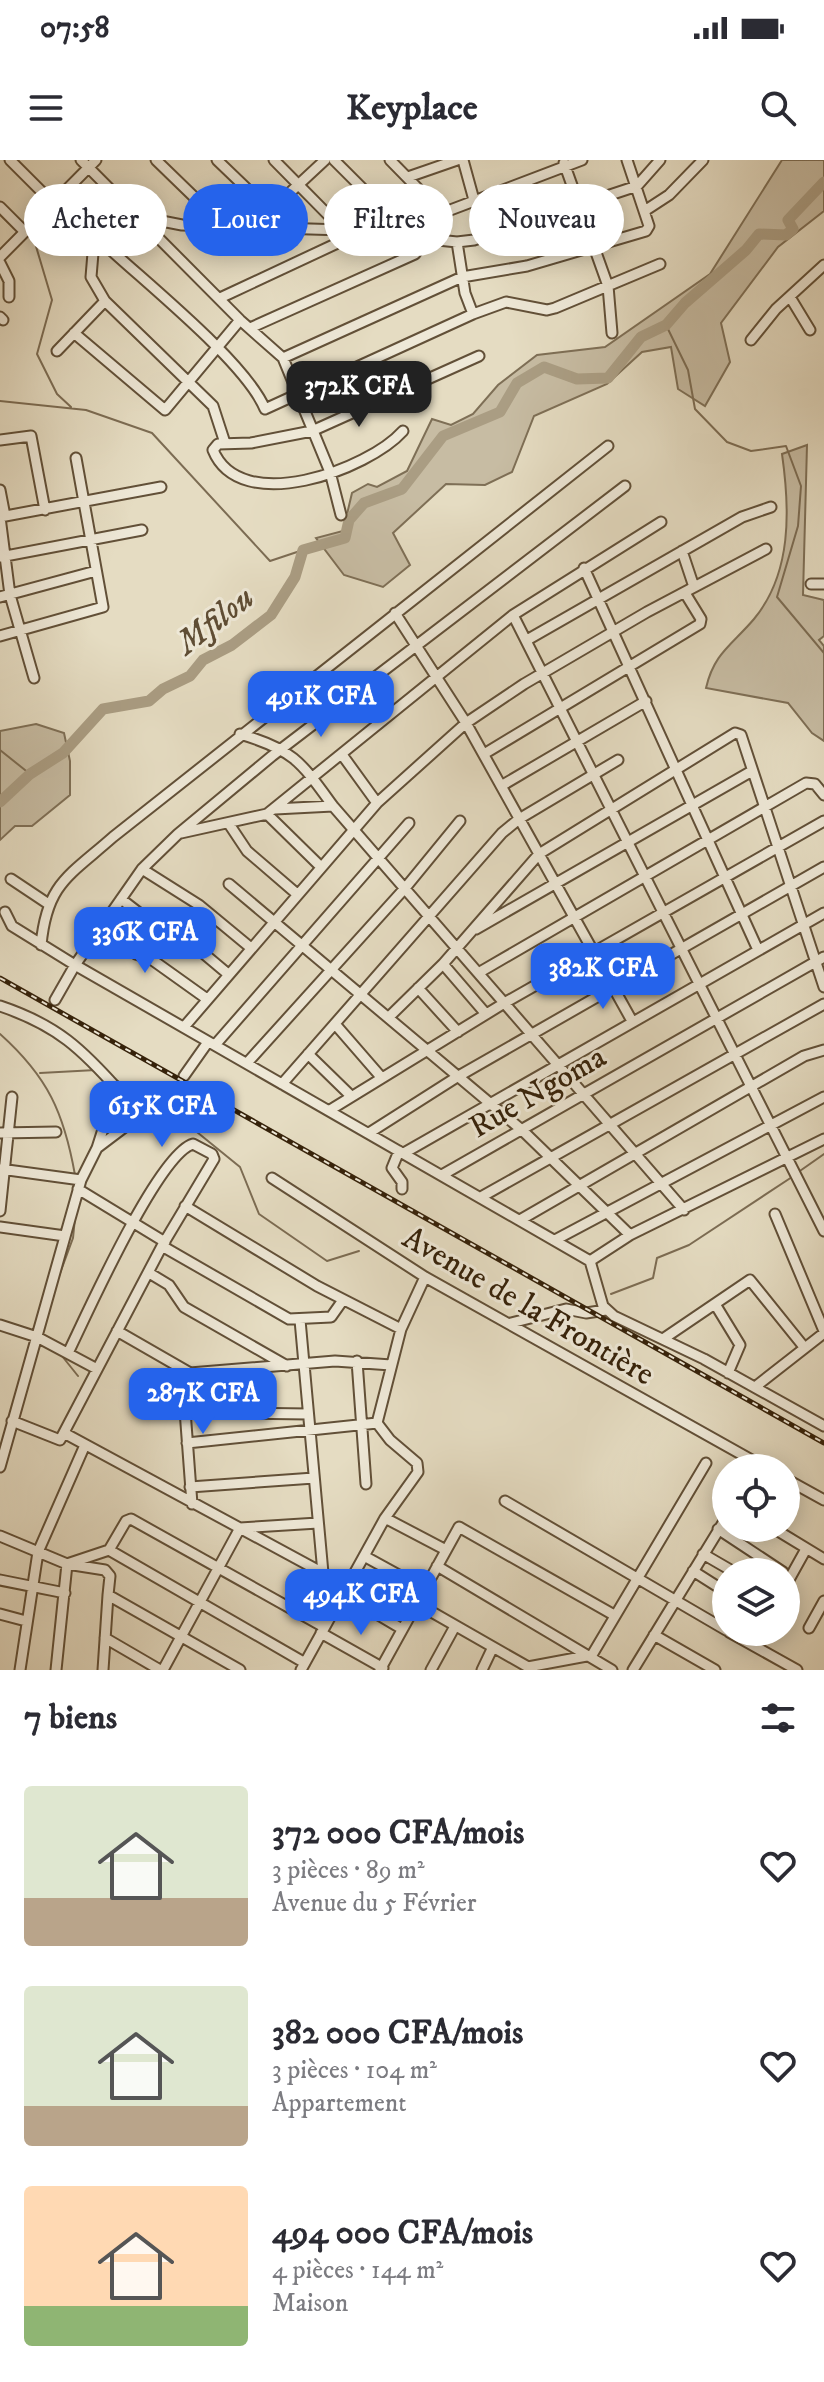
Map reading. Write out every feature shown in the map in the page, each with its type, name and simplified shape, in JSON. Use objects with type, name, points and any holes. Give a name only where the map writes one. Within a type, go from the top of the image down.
[{"type":"street","points":[[10,160],[34,184]]},
{"type":"street","points":[[156,160],[183,186]]},
{"type":"street","points":[[217,160],[242,184]]},
{"type":"street","points":[[274,160],[298,184]]},
{"type":"street","points":[[300,184],[325,160]]},
{"type":"street","points":[[334,160],[358,184]]},
{"type":"street","points":[[390,160],[415,184]]},
{"type":"street","points":[[408,177],[457,160]]},
{"type":"street","points":[[463,160],[470,184]]},
{"type":"street","points":[[513,184],[564,163],[582,160]]},
{"type":"street","points":[[624,237],[646,231],[649,226],[627,160]]},
{"type":"street","points":[[624,191],[637,186],[660,160]]},
{"type":"street","points":[[646,210],[669,195],[703,160]]},
{"type":"street","points":[[71,184],[89,163],[109,184]]},
{"type":"street","points":[[564,163],[571,184]]},
{"type":"street","points":[[308,194],[324,211]]},
{"type":"street","points":[[0,207],[24,231]]},
{"type":"street","points":[[9,297],[9,281],[0,260],[24,233]]},
{"type":"street","points":[[453,242],[469,240]]},
{"type":"street","points":[[457,242],[462,277],[473,314]]},
{"type":"street","points":[[167,244],[240,320],[283,358],[301,395],[330,472],[341,515]]},
{"type":"street","points":[[220,298],[324,249]]},
{"type":"street","points":[[92,256],[89,270],[105,301],[218,413],[225,443]]},
{"type":"street","points":[[117,256],[216,348],[259,394],[265,409],[473,314],[506,302],[547,310],[660,264]]},
{"type":"street","points":[[250,328],[411,256]]},
{"type":"street","points":[[283,358],[462,277],[527,266],[558,256]]},
{"type":"street","points":[[597,256],[608,286],[612,333]]},
{"type":"street","points":[[751,340],[824,265]]},
{"type":"street","points":[[790,297],[810,330]]},
{"type":"street","points":[[57,351],[105,301]]},
{"type":"street","points":[[74,333],[165,410],[240,320]]},
{"type":"street","points":[[403,431],[372,456],[291,482],[254,484],[230,472],[216,458],[214,445],[251,443],[312,431],[479,356]]},
{"type":"street","points":[[0,440],[31,436],[45,510]]},
{"type":"street","points":[[41,945],[47,903],[65,880],[124,827],[608,446]]},
{"type":"street","points":[[0,636],[102,608],[76,458]]},
{"type":"street","points":[[55,1000],[98,930],[142,869],[178,834],[417,643],[625,486]]},
{"type":"street","points":[[2,517],[161,487]]},
{"type":"street","points":[[0,490],[5,596],[34,678]]},
{"type":"street","points":[[527,640],[742,517],[771,507]]},
{"type":"street","points":[[271,812],[513,615],[661,522]]},
{"type":"street","points":[[2,557],[142,530]]},
{"type":"street","points":[[184,1027],[377,803],[466,723],[544,674],[766,549]]},
{"type":"street","points":[[484,754],[700,624],[701,619],[689,590],[682,551]]},
{"type":"street","points":[[584,568],[758,950]]},
{"type":"street","points":[[5,596],[96,571]]},
{"type":"street","points":[[811,584],[824,584]]},
{"type":"street","points":[[395,613],[439,676],[632,1021]]},
{"type":"street","points":[[513,615],[824,1231]]},
{"type":"street","points":[[501,786],[646,701]]},
{"type":"street","points":[[389,1017],[443,964],[539,854],[610,808],[738,733],[804,924],[820,959],[824,987]]},
{"type":"street","points":[[240,734],[283,748],[313,778],[333,806],[380,856],[684,1210]]},
{"type":"street","points":[[343,756],[377,803]]},
{"type":"street","points":[[282,1084],[487,849],[519,819],[618,760]]},
{"type":"street","points":[[473,930],[752,771]]},
{"type":"street","points":[[480,972],[811,782],[824,795]]},
{"type":"street","points":[[178,834],[271,812],[333,806]]},
{"type":"street","points":[[271,812],[321,867]]},
{"type":"street","points":[[247,1063],[406,887],[460,821]]},
{"type":"street","points":[[330,1110],[506,1002],[824,821]]},
{"type":"street","points":[[184,1076],[303,946],[409,823]]},
{"type":"street","points":[[229,824],[247,851],[297,894]]},
{"type":"street","points":[[369,1133],[457,1077],[824,867]]},
{"type":"street","points":[[142,869],[199,905],[251,948]]},
{"type":"street","points":[[11,879],[47,903]]},
{"type":"street","points":[[229,884],[523,1131],[630,1235]]},
{"type":"street","points":[[121,899],[165,933],[178,932],[228,974]]},
{"type":"street","points":[[5,912],[12,926],[41,945],[590,1261],[606,1310]]},
{"type":"street","points":[[402,1189],[402,1182],[392,1168],[401,1152],[824,913]]},
{"type":"street","points":[[98,930],[133,953],[151,959],[207,999]]},
{"type":"street","name":"Rue Ngoma","points":[[442,1175],[820,959]]},
{"type":"street","points":[[443,964],[486,1014]]},
{"type":"street","points":[[418,988],[458,1032]]},
{"type":"street","points":[[481,1197],[824,1004]]},
{"type":"street","points":[[0,1006],[58,1030],[121,1093],[134,1097],[140,1113],[132,1123],[97,1148]]},
{"type":"street","points":[[335,1024],[381,1077]]},
{"type":"street","points":[[520,1220],[751,1090],[804,1056],[824,1050]]},
{"type":"street","points":[[308,1054],[350,1095]]},
{"type":"street","points":[[0,1465],[8,1424],[37,1337],[79,1185],[97,1148],[111,1100],[99,1068]]},
{"type":"street","points":[[111,1100],[121,1093]]},
{"type":"street","points":[[0,1211],[5,1132],[12,1097]]},
{"type":"street","points":[[555,1240],[824,1097]]},
{"type":"street","points":[[5,1132],[56,1132]]},
{"type":"street","points":[[590,1261],[630,1235],[789,1159],[824,1139]]},
{"type":"street","points":[[8,1424],[58,1441],[64,1433],[164,1244],[214,1159],[193,1144],[178,1155],[131,1222],[68,1353]]},
{"type":"street","points":[[2,1169],[79,1185],[164,1244],[289,1319],[331,1317],[343,1300]]},
{"type":"street","name":"Avenue de la Frontière","points":[[272,1178],[425,1277],[740,1454]]},
{"type":"street","points":[[185,1206],[343,1300],[401,1329]]},
{"type":"street","points":[[755,1387],[824,1332],[775,1214]]},
{"type":"street","points":[[0,1227],[65,1236]]},
{"type":"street","points":[[149,1273],[167,1283],[184,1307],[287,1366]]},
{"type":"street","points":[[377,1423],[401,1329],[425,1277]]},
{"type":"street","points":[[663,1339],[750,1280],[804,1347]]},
{"type":"street","points":[[715,1304],[740,1345],[728,1373]]},
{"type":"street","points":[[511,1323],[566,1309],[586,1313],[606,1310],[824,1426]]},
{"type":"street","points":[[300,1320],[323,1573]]},
{"type":"street","points":[[0,1325],[37,1337],[97,1369]]},
{"type":"street","points":[[117,1331],[190,1373],[357,1361],[391,1365]]},
{"type":"street","points":[[789,1359],[794,1333]]},
{"type":"street","points":[[357,1361],[359,1423],[366,1484]]},
{"type":"street","points":[[182,1370],[192,1504]]},
{"type":"street","points":[[244,1413],[308,1414]]},
{"type":"street","points":[[109,1550],[199,1600],[303,1666],[385,1518],[419,1468],[377,1423],[187,1443]]},
{"type":"street","points":[[64,1433],[323,1573],[402,1629]]},
{"type":"street","points":[[20,1670],[30,1587],[38,1552],[85,1445]]},
{"type":"street","points":[[416,1603],[528,1669],[575,1666],[592,1655],[706,1463]]},
{"type":"street","points":[[190,1487],[314,1478]]},
{"type":"street","points":[[800,1487],[824,1500]]},
{"type":"street","points":[[505,1501],[712,1622]]},
{"type":"street","points":[[385,1518],[446,1550]]},
{"type":"street","points":[[67,1564],[109,1550],[126,1521],[131,1519],[218,1567],[382,1669],[459,1527],[614,1615]]},
{"type":"street","points":[[240,1528],[318,1523]]},
{"type":"street","points":[[105,1638],[161,1670],[240,1528]]},
{"type":"street","points":[[0,1536],[67,1564],[109,1572],[103,1670]]},
{"type":"street","points":[[636,1669],[712,1539]]},
{"type":"street","points":[[736,1542],[759,1558]]},
{"type":"street","points":[[795,1542],[824,1559]]},
{"type":"street","points":[[800,1558],[806,1549]]},
{"type":"street","points":[[703,1554],[712,1559]]},
{"type":"street","points":[[364,1556],[424,1589]]},
{"type":"street","points":[[56,1670],[67,1564]]},
{"type":"street","points":[[437,1566],[592,1655],[612,1670]]},
{"type":"street","points":[[693,1571],[712,1583]]},
{"type":"street","points":[[0,1580],[65,1593]]},
{"type":"street","points":[[108,1595],[240,1670]]},
{"type":"street","points":[[809,1628],[824,1601]]},
{"type":"street","points":[[0,1628],[2,1615],[26,1621]]},
{"type":"street","points":[[431,1670],[454,1628]]},
{"type":"street","points":[[654,1635],[715,1670]]},
{"type":"street","points":[[755,1646],[797,1670]]},
{"type":"street","points":[[482,1670],[492,1649]]},
{"type":"shaded area","points":[[782,160],[824,160],[824,211],[778,247],[721,323],[730,362],[705,406],[678,389],[671,347],[642,352],[607,384],[534,416],[512,472],[485,485],[446,484],[393,533],[410,565],[383,587],[344,575],[316,538],[343,531],[352,493],[368,484],[377,487],[407,471],[432,419],[451,425],[473,414],[498,385],[537,355],[605,347],[710,274]]},
{"type":"shaded area","points":[[807,445],[803,595],[824,600],[824,636],[819,640],[824,646],[824,741],[812,733],[788,703],[706,688],[719,658],[754,619],[776,582],[787,519],[782,454]]},
{"type":"shaded area","points":[[36,724],[64,733],[70,761],[70,795],[32,826],[15,826],[0,840],[0,731]]},
{"type":"waterway","name":"Mfilou","points":[[0,802],[30,774],[63,753],[103,709],[149,701],[163,689],[190,676],[203,660],[232,645],[271,615],[295,577],[303,550],[345,538],[349,520],[364,503],[402,489],[443,436],[500,412],[517,383],[544,367],[577,379],[608,378],[641,337],[666,325],[685,303],[746,250],[759,234],[786,235],[793,229],[788,220],[824,182]]},
{"type":"waterway","points":[[39,256],[52,300],[37,354],[57,394],[71,407]]},
{"type":"waterway","points":[[666,325],[688,370],[695,409],[727,442],[751,451],[786,446],[801,486],[798,526],[777,597],[824,653]]},
{"type":"waterway","points":[[0,401],[86,410],[152,433],[270,561],[303,550]]},
{"type":"waterway","points":[[0,750],[30,774]]},
{"type":"waterway","points":[[0,1034],[30,1065],[51,1097],[65,1133],[75,1175]]},
{"type":"waterway","points":[[40,1073],[96,1070]]},
{"type":"waterway","points":[[116,1080],[171,1111],[240,1167],[259,1214],[327,1261],[359,1251]]},
{"type":"waterway","points":[[797,1173],[824,1154]]},
{"type":"waterway","points":[[611,1294],[653,1278],[657,1258],[689,1245],[792,1177]]},
{"type":"waterway","points":[[56,1284],[73,1238],[75,1218]]},
{"type":"waterway","points":[[62,1356],[78,1376]]},
{"type":"railway","points":[[0,978],[824,1443]]}]
